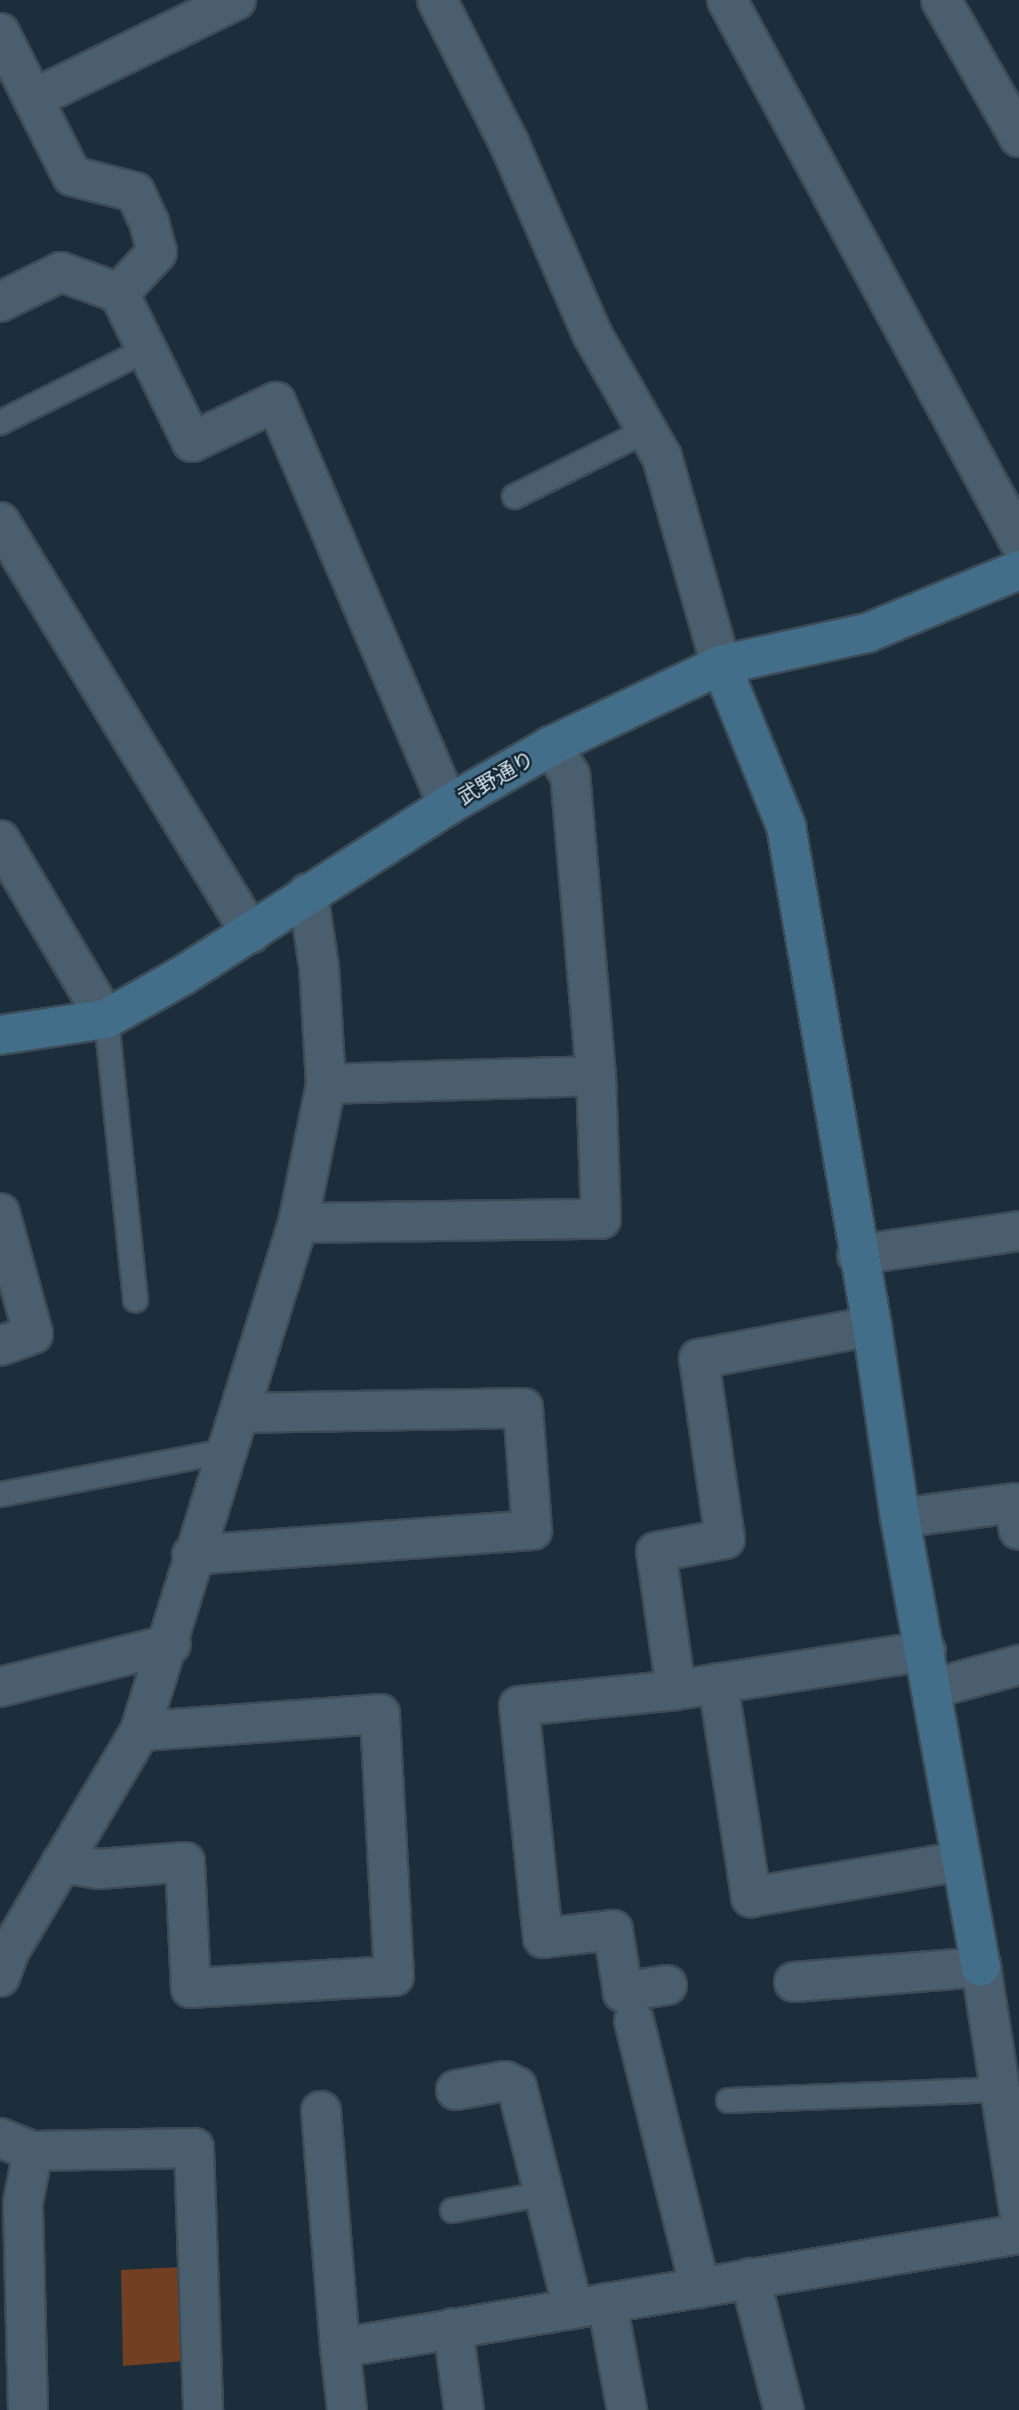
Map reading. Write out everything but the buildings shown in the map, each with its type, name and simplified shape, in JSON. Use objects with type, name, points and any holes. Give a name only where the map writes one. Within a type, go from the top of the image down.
[{"type":"street","points":[[33,99],[236,0]]},
{"type":"street","points":[[437,0],[509,143],[592,334],[662,457],[721,665],[786,826],[872,1326],[900,1518],[981,1967],[1010,2086],[1019,2211]]},
{"type":"street","points":[[727,0],[1019,541]]},
{"type":"street","points":[[941,0],[1019,136]]},
{"type":"street","points":[[0,33],[72,176],[135,192],[149,222],[157,252],[119,293]]},
{"type":"street","points":[[0,302],[61,272],[119,293],[192,442],[276,402],[448,805]]},
{"type":"street","points":[[0,522],[251,933]]},
{"type":"street","name":"武野通り","points":[[0,1035],[106,1019],[251,933],[308,893],[448,805],[551,746],[721,665],[867,633],[1019,570]]},
{"type":"street","points":[[298,1223],[601,1219],[596,1076],[570,775],[551,746]]},
{"type":"street","points":[[0,840],[106,1019]]},
{"type":"street","points":[[0,1977],[9,1952],[140,1731],[171,1644],[192,1555],[241,1413],[298,1223],[326,1084],[319,967],[308,893]]},
{"type":"street","points":[[326,1084],[596,1076]]},
{"type":"street","points":[[0,1213],[33,1334],[0,1346]]},
{"type":"street","points":[[858,1255],[1019,1231]]},
{"type":"street","points":[[676,1690],[656,1552],[725,1539],[699,1359],[872,1326]]},
{"type":"street","points":[[192,1555],[532,1530],[523,1408],[241,1413]]},
{"type":"street","points":[[900,1518],[1014,1503],[1019,1531]]},
{"type":"street","points":[[0,1687],[171,1644]]},
{"type":"street","points":[[667,1985],[623,1992],[613,1930],[543,1938],[519,1706],[676,1690],[926,1651]]},
{"type":"street","points":[[931,1689],[1019,1665]]},
{"type":"street","points":[[718,1683],[751,1897],[962,1861]]},
{"type":"street","points":[[61,1863],[99,1869],[185,1862],[191,1989],[394,1976],[380,1714],[140,1731]]},
{"type":"street","points":[[794,1982],[981,1967]]},
{"type":"street","points":[[634,2021],[700,2288]]},
{"type":"street","points":[[456,2090],[505,2081],[517,2087],[546,2193],[590,2306],[626,2410]]},
{"type":"street","points":[[321,2110],[347,2410]]},
{"type":"street","points":[[28,2410],[23,2202],[17,2145],[194,2148],[203,2410]]},
{"type":"street","points":[[341,2348],[1019,2234]]},
{"type":"street","points":[[750,2278],[784,2410]]},
{"type":"street","points":[[453,2328],[464,2410]]},
{"type":"lane","points":[[0,422],[146,349]]},
{"type":"lane","points":[[514,496],[648,429]]},
{"type":"lane","points":[[106,1019],[135,1300]]},
{"type":"lane","points":[[0,1494],[228,1450]]},
{"type":"lane","points":[[727,2100],[1010,2086]]},
{"type":"lane","points":[[452,2210],[546,2193]]},
{"type":"shaded area","points":[[182,2267],[185,2361],[123,2366],[121,2270]]}]
